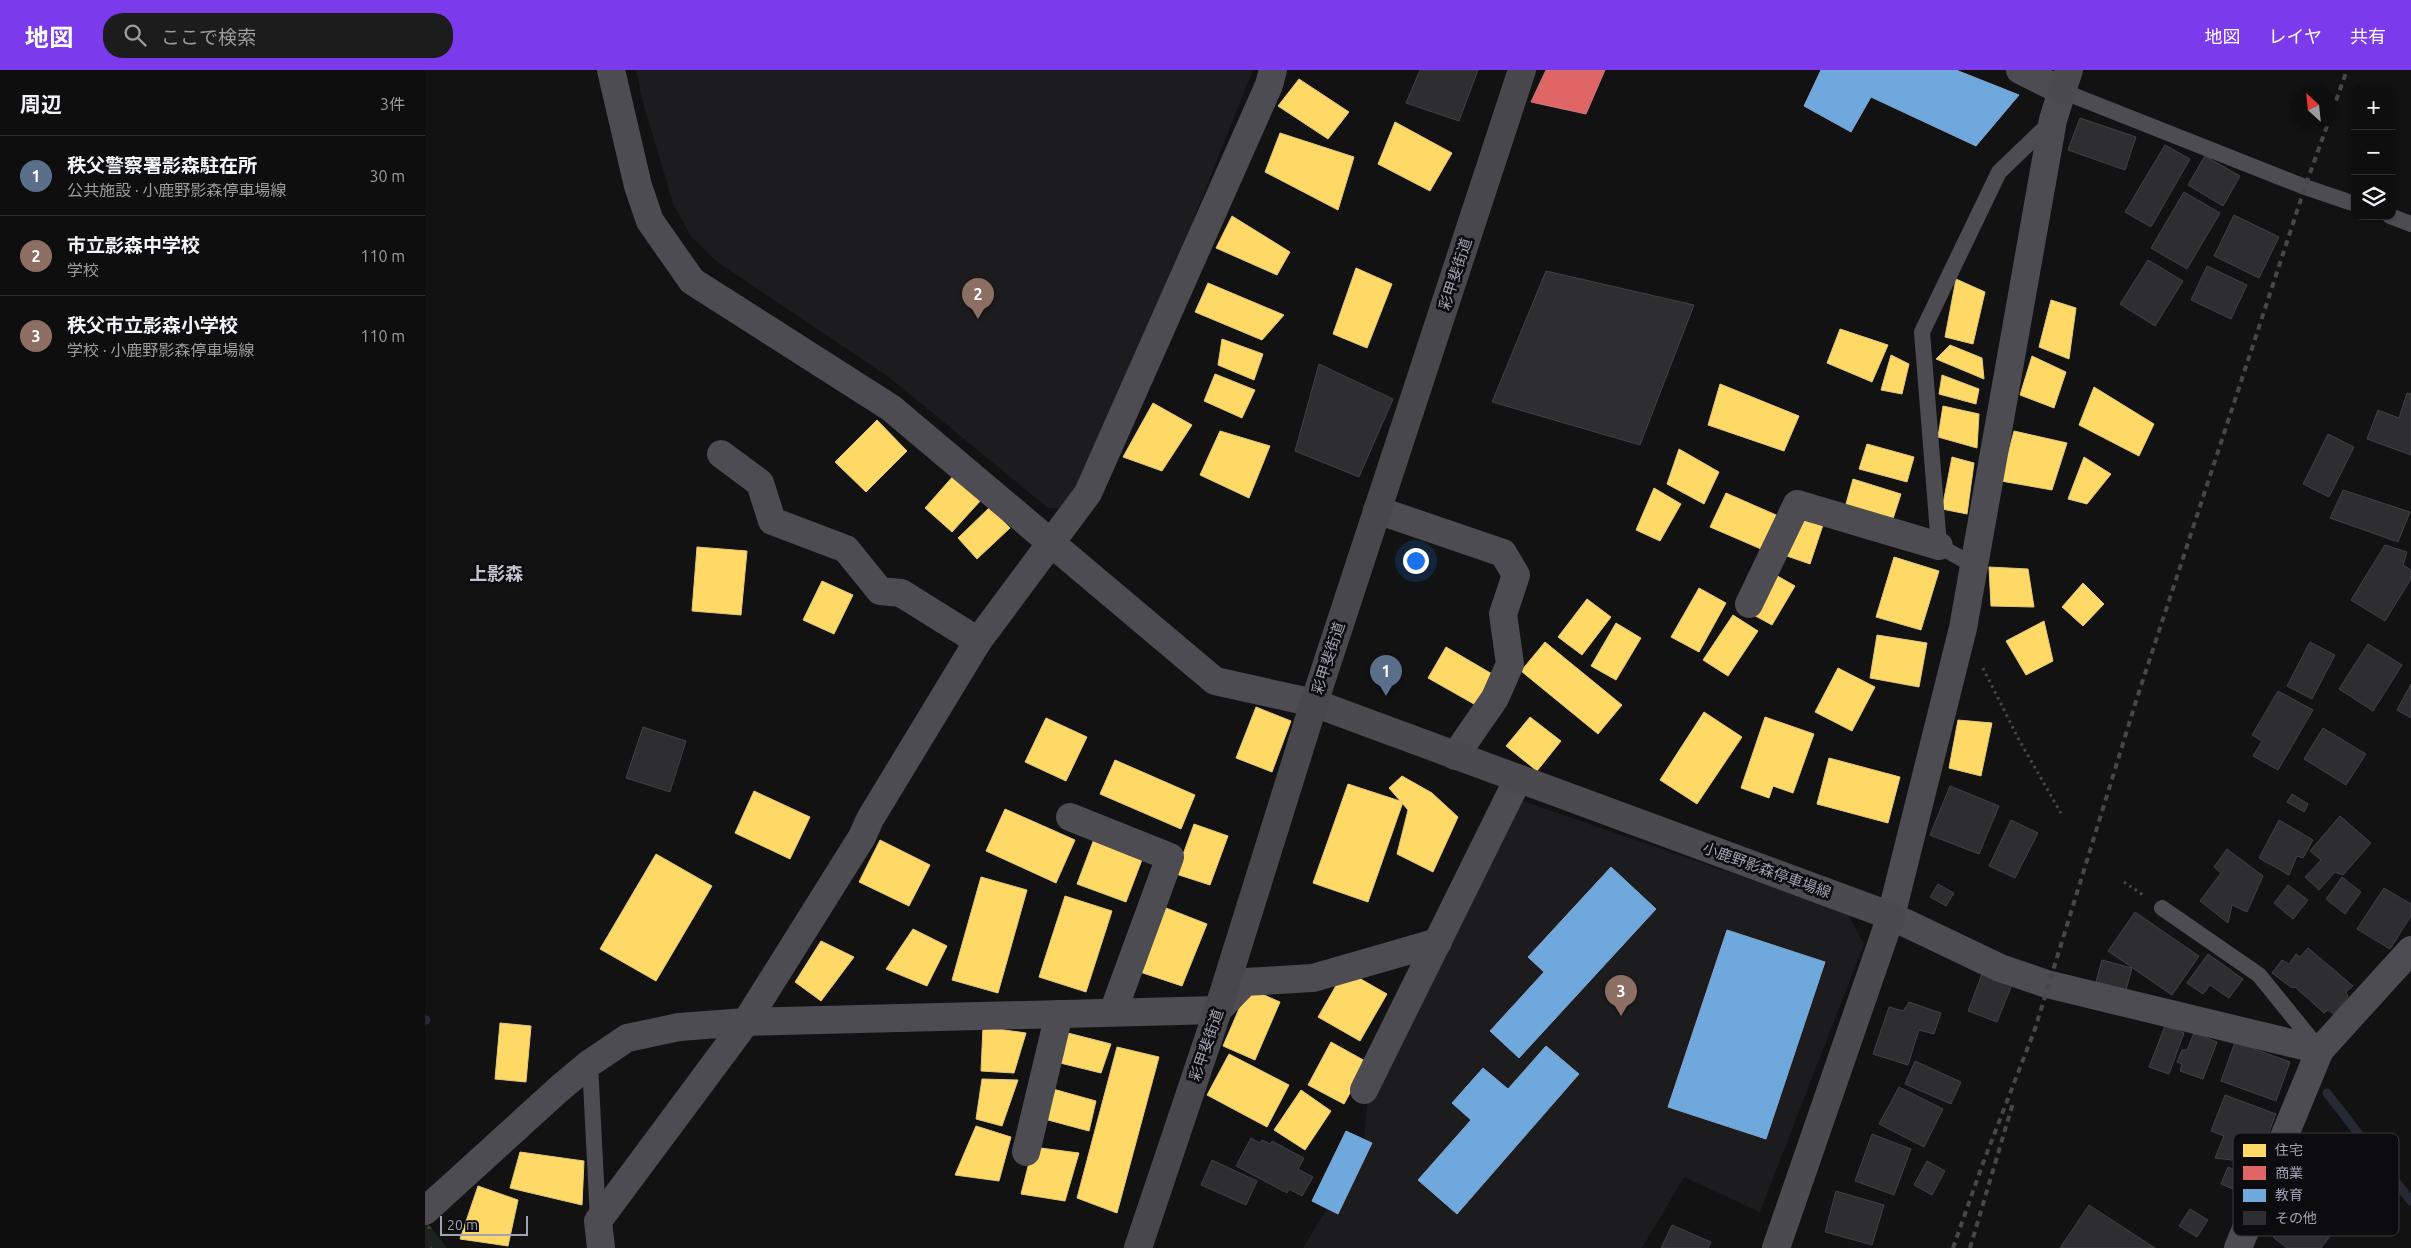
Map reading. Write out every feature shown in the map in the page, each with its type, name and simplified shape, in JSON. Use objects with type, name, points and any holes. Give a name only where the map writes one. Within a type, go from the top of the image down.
[{"type":"highway","name":"彩甲斐街道","points":[[1138,1248],[1218,1010],[1313,704],[1522,70]]},
{"type":"main road","name":"小鹿野影森停車場線","points":[[1313,704],[1891,916]]},
{"type":"main road","points":[[1776,1248],[1891,916]]},
{"type":"street","points":[[611,70],[638,186],[650,220],[692,281],[891,408],[1215,681],[1313,704]]},
{"type":"street","points":[[601,1248],[598,1221],[746,1022],[862,837],[870,819],[978,641],[1088,493],[1273,70]]},
{"type":"street","points":[[2021,70],[2066,80],[2053,120],[1963,628],[1891,916],[2000,968],[2047,984],[2320,1050]]},
{"type":"street","points":[[721,454],[760,483],[772,521],[846,549],[879,591],[901,593],[978,641]]},
{"type":"street","points":[[1749,604],[1797,504],[1939,546]]},
{"type":"street","points":[[1377,510],[1503,553],[1516,574],[1503,614],[1510,664],[1495,698],[1455,756]]},
{"type":"street","points":[[1364,1090],[1518,779]]},
{"type":"street","points":[[1070,817],[1170,857],[1113,1012]]},
{"type":"street","points":[[425,1211],[590,1063],[627,1038],[679,1027],[746,1022],[1218,1010],[1245,982],[1313,978],[1438,942]]},
{"type":"street","points":[[2286,1133],[2320,1050],[2411,950]]},
{"type":"street","points":[[1026,1152],[1059,1014]]},
{"type":"street","points":[[2238,1248],[2243,1236]]},
{"type":"lane","points":[[2066,80],[2305,187],[2351,203]]},
{"type":"lane","points":[[1975,566],[1939,546],[1922,332],[1999,172],[2053,120]]},
{"type":"lane","points":[[2396,218],[2411,224]]},
{"type":"lane","points":[[2162,908],[2259,975],[2320,1050]]},
{"type":"lane","points":[[590,1063],[598,1221]]},
{"type":"path","points":[[1963,628],[2018,738],[2062,815]]},
{"type":"shaded area","points":[[636,70],[1253,70],[1097,461],[1064,508],[1048,508],[890,378],[716,261],[690,235],[673,203],[642,99]]},
{"type":"shaded area","points":[[1517,799],[1847,913],[1864,944],[1760,1212],[1684,1177],[1642,1248],[1303,1248],[1363,1150],[1369,1088]]},
{"type":"green space","points":[[425,1220],[447,1248],[425,1248]]},
{"type":"building: 住宅","points":[[1299,79],[1349,112],[1328,139],[1278,106]]},
{"type":"building: 住宅","points":[[1395,122],[1452,153],[1430,191],[1378,164]]},
{"type":"building: 住宅","points":[[1280,133],[1354,157],[1338,210],[1265,172]]},
{"type":"building: 住宅","points":[[1232,216],[1290,252],[1277,275],[1216,248]]},
{"type":"building: 住宅","points":[[1356,268],[1392,284],[1367,348],[1333,334]]},
{"type":"building: 住宅","points":[[1956,279],[1985,292],[1973,344],[1945,337]]},
{"type":"building: 住宅","points":[[1208,283],[1284,315],[1262,340],[1195,312]]},
{"type":"building: 住宅","points":[[2051,300],[2076,308],[2069,359],[2039,347]]},
{"type":"building: 住宅","points":[[1840,329],[1888,345],[1872,382],[1827,363]]},
{"type":"building: 住宅","points":[[1222,339],[1263,354],[1254,380],[1218,365]]},
{"type":"building: 住宅","points":[[1950,345],[1982,358],[1984,379],[1936,359]]},
{"type":"building: 住宅","points":[[1891,355],[1909,364],[1902,394],[1881,390]]},
{"type":"building: 住宅","points":[[2032,356],[2066,372],[2054,408],[2020,395]]},
{"type":"building: 住宅","points":[[1215,374],[1255,390],[1242,418],[1204,401]]},
{"type":"building: 住宅","points":[[1942,375],[1979,389],[1976,404],[1939,394]]},
{"type":"building: 住宅","points":[[1720,384],[1799,416],[1784,451],[1708,425]]},
{"type":"building: 住宅","points":[[2094,387],[2154,424],[2139,456],[2079,425]]},
{"type":"building: 住宅","points":[[1153,403],[1192,425],[1162,471],[1123,457]]},
{"type":"building: 住宅","points":[[1943,406],[1979,414],[1977,448],[1938,437]]},
{"type":"building: 住宅","points":[[877,420],[907,451],[866,492],[835,462]]},
{"type":"building: 住宅","points":[[1220,431],[1270,446],[1249,498],[1200,475]]},
{"type":"building: 住宅","points":[[2014,431],[2067,443],[2052,490],[2001,481]]},
{"type":"building: 住宅","points":[[1867,444],[1914,457],[1907,482],[1859,469]]},
{"type":"building: 住宅","points":[[1679,449],[1719,472],[1704,504],[1667,484]]},
{"type":"building: 住宅","points":[[1952,457],[1974,463],[1967,514],[1942,509]]},
{"type":"building: 住宅","points":[[2084,457],[2111,474],[2087,504],[2068,499]]},
{"type":"building: 住宅","points":[[955,474],[982,499],[952,532],[925,508]]},
{"type":"building: 住宅","points":[[1853,479],[1901,494],[1891,525],[1844,511]]},
{"type":"building: 住宅","points":[[1654,488],[1681,504],[1660,541],[1636,530]]},
{"type":"building: 住宅","points":[[1726,493],[1783,518],[1768,552],[1710,527]]},
{"type":"building: 住宅","points":[[990,507],[1010,528],[977,559],[958,538]]},
{"type":"building: 住宅","points":[[1798,513],[1824,522],[1810,564],[1784,555]]},
{"type":"building: 住宅","points":[[697,547],[747,551],[741,615],[692,611]]},
{"type":"building: 住宅","points":[[1894,557],[1939,571],[1921,630],[1876,617]]},
{"type":"building: 住宅","points":[[1989,567],[2028,569],[2034,607],[1991,606]]},
{"type":"building: 住宅","points":[[1774,574],[1795,586],[1772,625],[1750,613]]},
{"type":"building: 住宅","points":[[822,581],[853,595],[834,634],[803,620]]},
{"type":"building: 住宅","points":[[2083,583],[2104,604],[2083,626],[2062,607]]},
{"type":"building: 住宅","points":[[1699,588],[1726,603],[1699,652],[1671,637]]},
{"type":"building: 住宅","points":[[1587,599],[1611,617],[1582,655],[1558,637]]},
{"type":"building: 住宅","points":[[1733,615],[1758,631],[1728,676],[1703,660]]},
{"type":"building: 住宅","points":[[2044,621],[2053,661],[2026,675],[2006,641]]},
{"type":"building: 住宅","points":[[1616,623],[1641,638],[1616,680],[1591,666]]},
{"type":"building: 住宅","points":[[1877,635],[1927,643],[1919,687],[1870,678]]},
{"type":"building: 住宅","points":[[1545,642],[1622,705],[1598,734],[1521,671]]},
{"type":"building: 住宅","points":[[1446,647],[1499,678],[1481,708],[1428,678]]},
{"type":"building: 住宅","points":[[1838,668],[1875,687],[1852,731],[1815,712]]},
{"type":"building: 住宅","points":[[1256,707],[1291,721],[1272,772],[1236,758]]},
{"type":"building: 住宅","points":[[1704,712],[1742,737],[1697,804],[1660,780]]},
{"type":"building: 住宅","points":[[1530,717],[1561,741],[1537,771],[1506,746]]},
{"type":"building: 住宅","points":[[1765,717],[1814,734],[1793,793],[1773,786],[1769,798],[1741,788]]},
{"type":"building: 住宅","points":[[1046,718],[1087,737],[1066,781],[1025,762]]},
{"type":"building: 住宅","points":[[1958,720],[1992,723],[1981,776],[1949,768]]},
{"type":"building: 住宅","points":[[1829,758],[1900,777],[1888,823],[1817,804]]},
{"type":"building: 住宅","points":[[1115,760],[1195,795],[1181,829],[1100,794]]},
{"type":"building: 住宅","points":[[1402,776],[1432,793],[1458,817],[1433,872],[1397,854],[1408,810],[1389,788]]},
{"type":"building: 住宅","points":[[1348,784],[1403,802],[1368,902],[1313,883]]},
{"type":"building: 住宅","points":[[754,791],[810,817],[790,859],[735,833]]},
{"type":"building: 住宅","points":[[1005,809],[1075,840],[1056,883],[986,851]]},
{"type":"building: 住宅","points":[[1194,824],[1228,836],[1210,885],[1176,874]]},
{"type":"building: 住宅","points":[[1094,839],[1143,857],[1126,902],[1077,884]]},
{"type":"building: 住宅","points":[[880,840],[930,865],[909,906],[859,882]]},
{"type":"building: 住宅","points":[[656,854],[712,886],[656,981],[600,949]]},
{"type":"building: 住宅","points":[[981,877],[1027,890],[998,993],[952,980]]},
{"type":"building: 住宅","points":[[1065,896],[1112,911],[1086,992],[1039,977]]},
{"type":"building: 住宅","points":[[1161,906],[1207,924],[1182,986],[1134,970]]},
{"type":"building: 住宅","points":[[913,929],[947,946],[927,986],[886,969]]},
{"type":"building: 住宅","points":[[821,941],[854,957],[821,1001],[795,982]]},
{"type":"building: 住宅","points":[[1345,970],[1387,994],[1360,1041],[1318,1017]]},
{"type":"building: 住宅","points":[[1248,988],[1280,1002],[1255,1060],[1223,1046]]},
{"type":"building: 住宅","points":[[500,1023],[531,1026],[526,1082],[495,1079]]},
{"type":"building: 住宅","points":[[983,1027],[1026,1033],[1014,1073],[981,1071]]},
{"type":"building: 住宅","points":[[1064,1032],[1111,1044],[1101,1073],[1060,1063]]},
{"type":"building: 住宅","points":[[1331,1042],[1367,1062],[1344,1104],[1308,1085]]},
{"type":"building: 住宅","points":[[1117,1047],[1159,1057],[1117,1213],[1077,1198]]},
{"type":"building: 住宅","points":[[1229,1054],[1289,1085],[1267,1127],[1207,1095]]},
{"type":"building: 住宅","points":[[982,1079],[1018,1080],[1002,1126],[976,1119]]},
{"type":"building: 住宅","points":[[1053,1089],[1096,1101],[1089,1131],[1048,1120]]},
{"type":"building: 住宅","points":[[1301,1090],[1331,1111],[1305,1150],[1274,1130]]},
{"type":"building: 住宅","points":[[976,1126],[1011,1137],[999,1181],[955,1175]]},
{"type":"building: 住宅","points":[[1033,1147],[1079,1153],[1065,1201],[1021,1194]]},
{"type":"building: 住宅","points":[[520,1152],[584,1161],[582,1205],[510,1188]]},
{"type":"building: 住宅","points":[[478,1186],[518,1200],[508,1246],[460,1239]]},
{"type":"building: 商業","points":[[1546,70],[1605,70],[1586,114],[1531,102]]},
{"type":"building: 教育","points":[[1821,70],[1956,70],[2019,95],[1976,146],[1871,97],[1851,132],[1804,106]]},
{"type":"building: 教育","points":[[1611,867],[1656,909],[1519,1058],[1490,1031],[1544,972],[1528,957]]},
{"type":"building: 教育","points":[[1727,930],[1825,962],[1766,1139],[1668,1107]]},
{"type":"building: 教育","points":[[1546,1046],[1579,1074],[1457,1214],[1418,1180],[1471,1120],[1452,1103],[1483,1068],[1508,1089]]},
{"type":"building: 教育","points":[[1346,1131],[1372,1143],[1338,1214],[1312,1201]]},
{"type":"building: その他","points":[[1420,70],[1478,70],[1459,121],[1406,103]]},
{"type":"building: その他","points":[[2080,118],[2136,137],[2125,170],[2068,150]]},
{"type":"building: その他","points":[[2165,145],[2190,159],[2151,227],[2125,212]]},
{"type":"building: その他","points":[[2205,156],[2240,176],[2223,206],[2188,185]]},
{"type":"building: その他","points":[[2184,192],[2220,213],[2187,269],[2151,248]]},
{"type":"building: その他","points":[[2234,215],[2279,237],[2259,278],[2214,256]]},
{"type":"building: その他","points":[[2148,260],[2183,281],[2155,326],[2120,304]]},
{"type":"building: その他","points":[[2207,266],[2247,285],[2231,319],[2191,300]]},
{"type":"building: その他","points":[[1546,271],[1694,305],[1640,445],[1492,402]]},
{"type":"building: その他","points":[[1319,364],[1393,399],[1359,477],[1295,451]]},
{"type":"building: その他","points":[[2407,393],[2411,394],[2411,455],[2367,439],[2378,410],[2399,418]]},
{"type":"building: その他","points":[[2328,434],[2354,447],[2329,497],[2303,484]]},
{"type":"building: その他","points":[[2343,490],[2410,512],[2398,542],[2330,518]]},
{"type":"building: その他","points":[[2385,545],[2407,552],[2403,565],[2411,570],[2411,579],[2385,621],[2351,600]]},
{"type":"building: その他","points":[[2310,642],[2335,655],[2312,699],[2287,686]]},
{"type":"building: その他","points":[[2368,644],[2402,665],[2373,711],[2339,689]]},
{"type":"building: その他","points":[[2411,684],[2411,718],[2397,710]]},
{"type":"building: その他","points":[[2278,691],[2313,710],[2278,770],[2253,756],[2262,741],[2252,735]]},
{"type":"building: その他","points":[[643,727],[686,741],[670,792],[626,778]]},
{"type":"building: その他","points":[[2323,728],[2366,754],[2346,785],[2304,759]]},
{"type":"building: その他","points":[[1950,786],[1999,806],[1979,854],[1930,835]]},
{"type":"building: その他","points":[[2292,794],[2308,804],[2304,812],[2287,802]]},
{"type":"building: その他","points":[[2340,816],[2371,843],[2343,875],[2335,872],[2319,890],[2305,877],[2321,860],[2310,851]]},
{"type":"building: その他","points":[[2011,820],[2038,833],[2015,878],[1989,866]]},
{"type":"building: その他","points":[[2279,820],[2313,840],[2303,858],[2297,856],[2289,875],[2259,858]]},
{"type":"building: その他","points":[[2227,849],[2263,876],[2247,912],[2232,905],[2228,923],[2200,901],[2221,873],[2214,867]]},
{"type":"building: その他","points":[[2342,877],[2361,892],[2345,914],[2326,899]]},
{"type":"building: その他","points":[[1938,884],[1954,893],[1946,906],[1930,897]]},
{"type":"building: その他","points":[[2288,885],[2308,900],[2293,919],[2274,903]]},
{"type":"building: その他","points":[[2384,888],[2411,904],[2411,916],[2390,949],[2357,929]]},
{"type":"building: その他","points":[[2135,912],[2199,956],[2172,995],[2108,951]]},
{"type":"building: その他","points":[[2308,948],[2353,986],[2346,992],[2348,997],[2334,1014],[2328,1010],[2324,1013],[2295,987],[2292,988],[2272,973],[2282,960],[2289,964],[2296,954],[2300,957]]},
{"type":"building: その他","points":[[2208,954],[2243,979],[2229,998],[2210,985],[2203,994],[2187,983]]},
{"type":"building: その他","points":[[2102,960],[2132,968],[2126,990],[2096,982]]},
{"type":"building: その他","points":[[1982,974],[2012,985],[1997,1022],[1968,1011]]},
{"type":"building: その他","points":[[1909,1002],[1941,1013],[1934,1034],[1919,1030],[1908,1065],[1873,1054],[1889,1007],[1903,1011]]},
{"type":"building: その他","points":[[2165,1026],[2184,1033],[2169,1074],[2149,1067]]},
{"type":"building: その他","points":[[2194,1033],[2217,1042],[2203,1079],[2180,1071],[2182,1064],[2177,1062],[2182,1050],[2187,1050]]},
{"type":"building: その他","points":[[2235,1042],[2290,1062],[2276,1101],[2221,1081]]},
{"type":"building: その他","points":[[1915,1061],[1961,1082],[1951,1104],[1905,1084]]},
{"type":"building: その他","points":[[1899,1087],[1943,1109],[1924,1147],[1879,1124]]},
{"type":"building: その他","points":[[2225,1095],[2276,1114],[2269,1133],[2233,1133],[2233,1160],[2215,1158],[2224,1136],[2211,1131]]},
{"type":"building: その他","points":[[1872,1134],[1911,1149],[1894,1195],[1855,1181]]},
{"type":"building: その他","points":[[1251,1138],[1260,1143],[1262,1140],[1270,1144],[1272,1141],[1304,1158],[1298,1169],[1313,1177],[1302,1196],[1289,1189],[1287,1193],[1236,1166]]},
{"type":"building: その他","points":[[1212,1160],[1257,1181],[1246,1205],[1201,1185]]},
{"type":"building: その他","points":[[1927,1161],[1945,1171],[1932,1195],[1914,1185]]},
{"type":"building: その他","points":[[2228,1167],[2233,1169],[2233,1189],[2221,1184]]},
{"type":"building: その他","points":[[1836,1191],[1884,1205],[1872,1245],[1825,1232]]},
{"type":"building: その他","points":[[2089,1205],[2155,1248],[2060,1248]]},
{"type":"building: その他","points":[[2190,1209],[2208,1220],[2197,1237],[2179,1226]]},
{"type":"building: その他","points":[[1672,1225],[1711,1242],[1708,1248],[1661,1248]]},
{"type":"building: その他","points":[[2330,1236],[2321,1248],[2287,1248],[2273,1237]]},
{"type":"waterway","points":[[2327,1093],[2358,1133]]},
{"type":"waterway","points":[[2399,1186],[2411,1201]]},
{"type":"railway","points":[[1953,1248],[1983,1163],[2035,1029],[2137,698],[2305,187],[2347,70]]},
{"type":"railway","points":[[1970,1248],[2013,1103]]},
{"type":"place","name":"市立影森中学校","points":[[978,319]]},
{"type":"place","name":"秩父警察署影森駐在所","points":[[1386,696]]},
{"type":"place","name":"秩父市立影森小学校","points":[[1621,1016]]},
{"type":"district","name":"上影森","points":[[496,573]]}]
